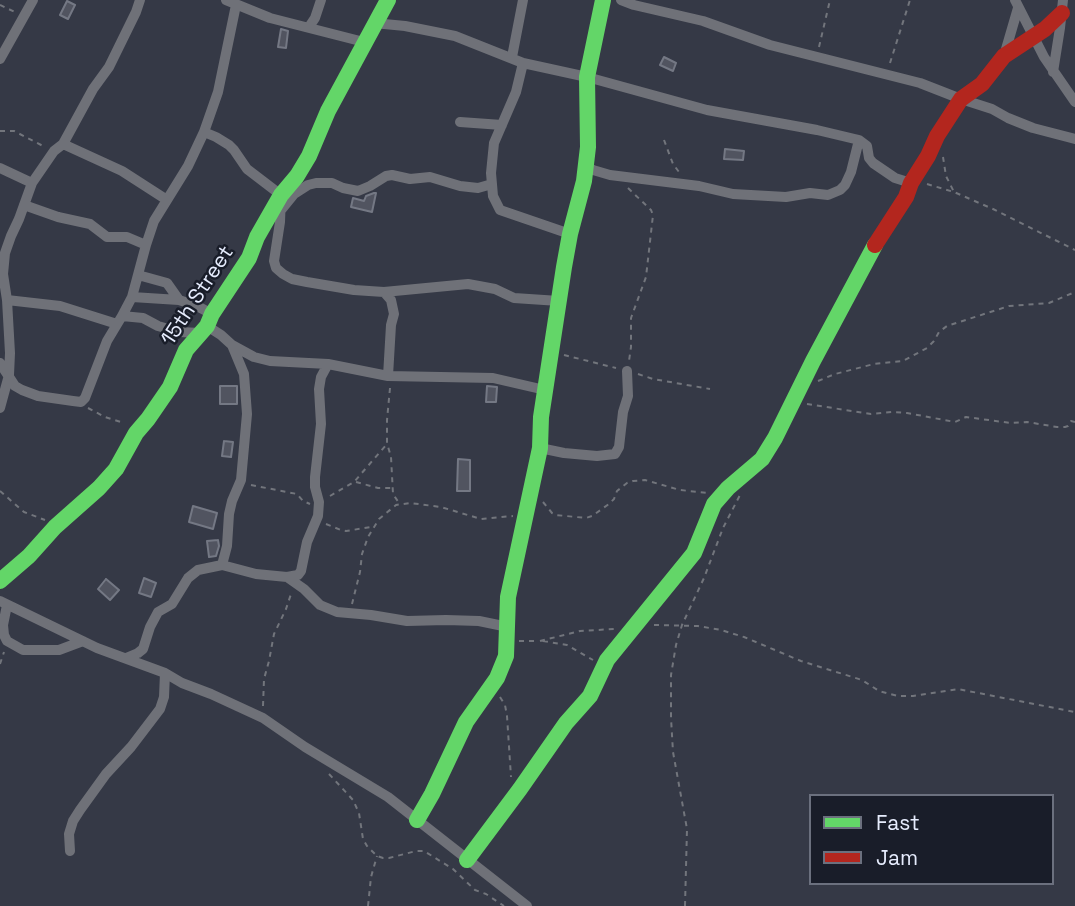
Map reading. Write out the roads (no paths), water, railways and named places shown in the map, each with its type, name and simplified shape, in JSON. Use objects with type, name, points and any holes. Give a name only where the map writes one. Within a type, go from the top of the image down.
[{"type":"street","points":[[0,59],[33,0]]},
{"type":"street","points":[[0,408],[9,375],[10,353],[3,274],[10,236],[32,183],[109,67],[140,0]]},
{"type":"street","points":[[309,27],[321,0]]},
{"type":"street","name":"15th Street","points":[[0,581],[29,556],[55,527],[116,469],[136,433],[170,387],[186,351],[250,258],[257,237],[298,176],[328,111],[388,0]]},
{"type":"street","points":[[512,57],[523,0]]},
{"type":"street","points":[[417,820],[467,723],[504,664],[508,648],[508,597],[533,487],[540,448],[541,417],[570,234],[584,181],[588,146],[587,77],[603,0]]},
{"type":"street","points":[[621,0],[703,22],[771,45],[920,83],[992,108],[1033,128],[1075,139]]},
{"type":"street","points":[[0,363],[15,386],[38,396],[81,402],[87,395],[107,341],[132,297],[155,221],[188,166],[204,132],[218,92],[231,3],[270,18],[364,42]]},
{"type":"street","points":[[1016,4],[1032,37],[1075,102]]},
{"type":"street","points":[[1003,56],[1016,4]]},
{"type":"street","points":[[467,860],[566,723],[590,696],[603,666],[694,553],[711,510],[721,496],[762,458],[775,438],[879,238],[906,197],[937,136],[961,99],[982,84],[1003,56],[1045,29],[1062,7]]},
{"type":"street","points":[[1054,72],[1062,7]]},
{"type":"street","points":[[374,23],[455,36],[523,63],[587,77],[708,110],[859,140],[867,146],[869,158],[873,163],[895,178],[912,182]]},
{"type":"street","points":[[523,63],[516,92],[494,143],[491,163],[493,196],[500,209],[570,234]]},
{"type":"street","points":[[460,122],[502,125]]},
{"type":"street","points":[[204,132],[229,145],[247,169],[281,202]]},
{"type":"street","points":[[585,165],[610,175],[712,188],[733,194],[786,197],[810,193],[828,195],[845,185],[859,140]]},
{"type":"street","points":[[58,147],[122,171],[167,200]]},
{"type":"street","points":[[0,168],[32,183]]},
{"type":"street","points":[[281,202],[316,183],[332,183],[358,191],[392,175],[410,179],[430,177],[478,188],[492,184]]},
{"type":"street","points":[[281,202],[274,261],[275,268],[292,279],[354,290],[384,292],[468,284],[495,289],[514,298],[559,301]]},
{"type":"street","points":[[24,205],[58,217],[90,224],[107,237],[133,238],[146,245]]},
{"type":"street","points":[[138,275],[167,283],[179,300]]},
{"type":"street","points":[[384,292],[393,306],[390,376]]},
{"type":"street","points":[[4,294],[120,321],[143,318],[179,332],[206,324]]},
{"type":"street","points":[[132,297],[179,300],[197,306],[206,324],[232,345],[254,357],[270,361],[328,364],[390,376],[493,378],[545,390]]},
{"type":"street","points":[[222,565],[228,547],[229,514],[241,480],[247,414],[244,374],[232,345]]},
{"type":"street","points":[[290,579],[301,571],[319,507],[315,477],[321,424],[319,389],[321,377],[328,364]]},
{"type":"street","points":[[540,448],[597,456],[615,454],[619,447],[623,412],[628,396],[627,371]]},
{"type":"street","points":[[126,658],[143,649],[150,626],[158,612],[172,604],[188,578],[198,570],[222,565],[290,579],[320,605],[337,612],[407,621],[479,621],[508,634]]},
{"type":"street","points":[[83,641],[59,650],[23,650],[7,641],[4,635],[4,603],[83,641],[165,673],[263,718],[388,797],[527,906]]},
{"type":"street","points":[[71,851],[69,834],[73,821],[106,774],[160,709],[164,697],[165,673]]}]
